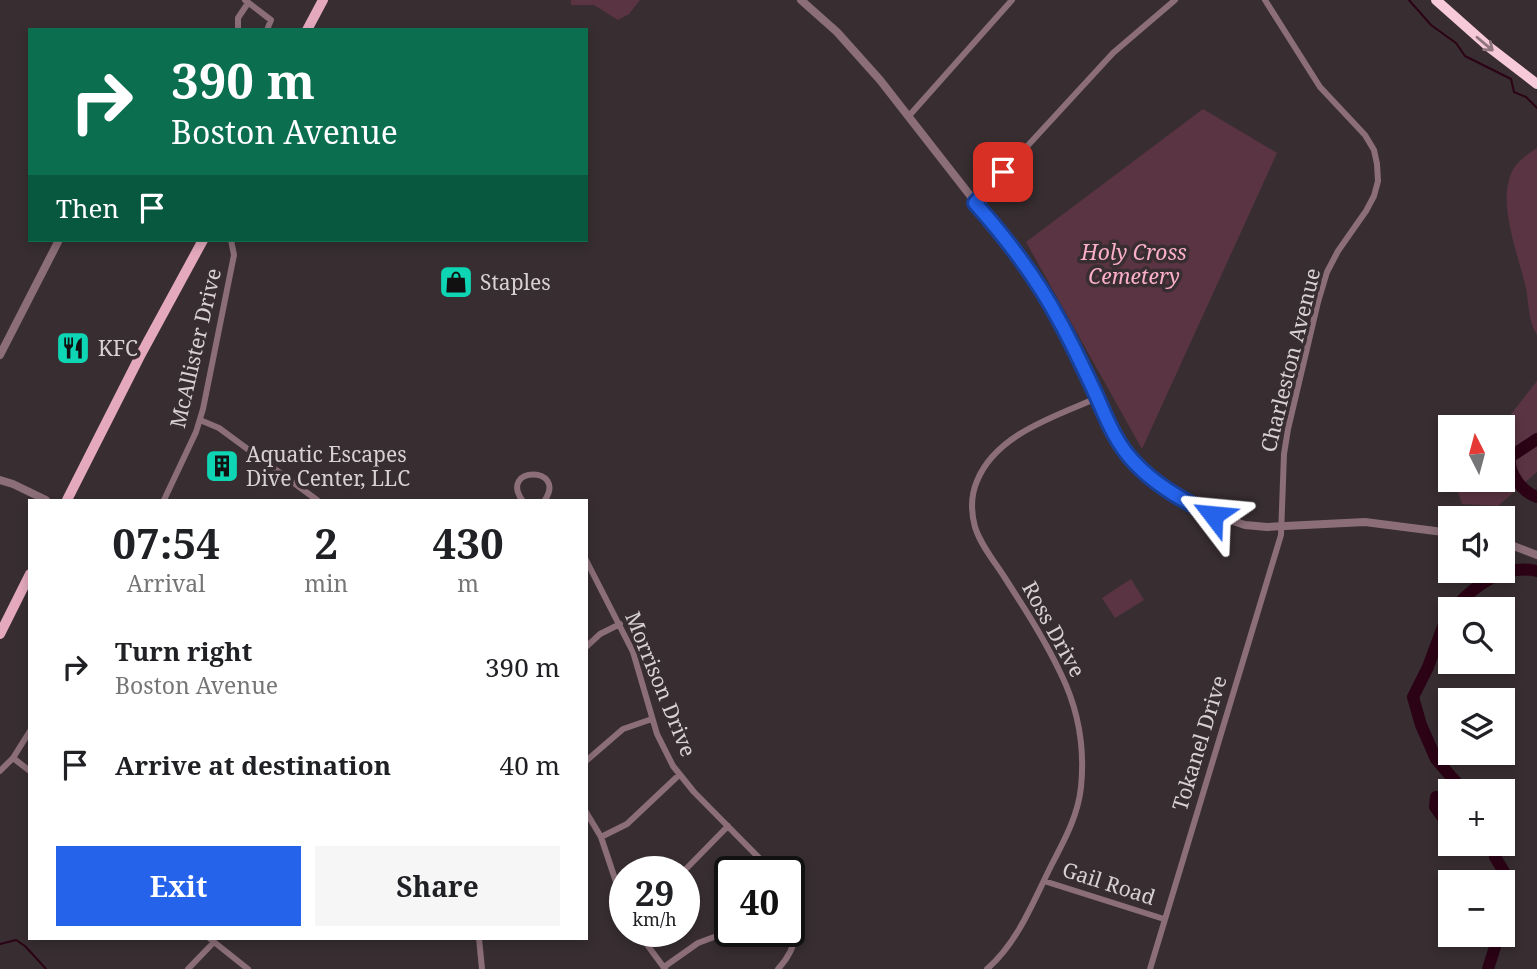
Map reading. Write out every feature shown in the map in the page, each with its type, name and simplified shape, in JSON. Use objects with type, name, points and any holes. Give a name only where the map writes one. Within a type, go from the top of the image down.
[{"type":"highway","points":[[1436,0],[1537,85]]},
{"type":"main road","points":[[308,28],[323,0]]},
{"type":"main road","points":[[68,499],[201,242]]},
{"type":"main road","points":[[0,634],[28,578]]},
{"type":"street","points":[[801,0],[864,61],[1042,289],[1123,448],[1144,472],[1206,512],[1229,522],[1260,527],[1365,522],[1438,531]]},
{"type":"street","points":[[908,117],[1012,0]]},
{"type":"street","points":[[975,203],[1112,53],[1175,0]]},
{"type":"street","name":"Charleston Avenue","points":[[1265,0],[1320,87],[1365,135],[1373,149],[1378,181],[1374,197],[1327,272],[1318,302],[1287,429],[1282,479],[1282,526]]},
{"type":"street","points":[[238,28],[238,18],[246,1],[271,20],[268,28]]},
{"type":"street","points":[[0,355],[59,242]]},
{"type":"street","name":"McAllister Drive","points":[[164,499],[200,421],[234,255],[231,242]]},
{"type":"street","name":"Ross Drive","points":[[987,969],[1010,944],[1065,838],[1078,805],[1082,764],[1078,723],[1062,676],[976,529],[972,512],[973,495],[986,466],[1009,443],[1036,425],[1097,398]]},
{"type":"street","points":[[200,421],[222,430],[316,499]]},
{"type":"street","points":[[521,499],[518,485],[524,477],[533,473],[542,476],[549,484],[549,494],[546,499]]},
{"type":"street","points":[[0,480],[44,499]]},
{"type":"street","name":"Tokanel Drive","points":[[1150,969],[1282,526]]},
{"type":"street","points":[[1515,547],[1537,555]]},
{"type":"street","name":"Morrison Drive","points":[[588,564],[633,652],[662,746],[679,775],[757,856]]},
{"type":"street","points":[[588,645],[620,624]]},
{"type":"street","points":[[588,759],[623,729],[652,719]]},
{"type":"street","points":[[0,771],[13,758],[28,734]]},
{"type":"street","points":[[13,758],[28,769]]},
{"type":"street","points":[[601,837],[627,824],[679,775]]},
{"type":"street","points":[[588,815],[601,837],[609,861]]},
{"type":"street","points":[[699,856],[728,826]]},
{"type":"street","name":"Gail Road","points":[[1044,881],[1164,919]]},
{"type":"street","points":[[649,947],[664,968],[698,943],[714,937]]},
{"type":"street","points":[[188,969],[211,940],[248,969]]},
{"type":"street","points":[[479,940],[482,969]]},
{"type":"street","points":[[779,969],[789,956],[790,947]]},
{"type":"green space","points":[[571,0],[640,0],[629,14],[618,20],[594,5],[571,5]]},
{"type":"green space","name":"Holy Cross Cemetery","points":[[1203,109],[1277,153],[1142,449],[1026,242]]},
{"type":"green space","points":[[1537,148],[1537,335],[1530,318],[1526,288],[1512,234],[1507,192],[1516,165]]},
{"type":"green space","points":[[1537,381],[1537,472],[1516,490],[1516,415],[1510,415]]},
{"type":"green space","points":[[1458,492],[1514,492],[1498,506],[1462,504]]},
{"type":"green space","points":[[1131,579],[1144,600],[1115,618],[1102,598]]},
{"type":"waterway","points":[[1409,0],[1431,25],[1456,43],[1465,56],[1511,79],[1514,92],[1526,97],[1537,108]]},
{"type":"waterway","points":[[1537,439],[1510,457],[1511,469],[1517,481],[1526,491],[1537,497]]},
{"type":"waterway","points":[[1466,597],[1491,578],[1513,571],[1537,571]]},
{"type":"waterway","points":[[1438,640],[1413,697],[1421,725],[1436,759],[1453,779]]},
{"type":"waterway","points":[[1438,797],[1435,807],[1438,811]]},
{"type":"waterway","points":[[1495,856],[1503,870]]},
{"type":"waterway","points":[[0,944],[16,940],[46,969]]},
{"type":"waterway","points":[[1488,969],[1495,947]]},
{"type":"place","name":"Staples","points":[[456,282]]},
{"type":"place","name":"KFC","points":[[73,348]]},
{"type":"place","name":"Aquatic Escapes Dive Center, LLC","points":[[222,466]]},
{"type":"route","points":[[1003,172],[975,203],[1042,289],[1114,434],[1144,472],[1213,515]]}]
